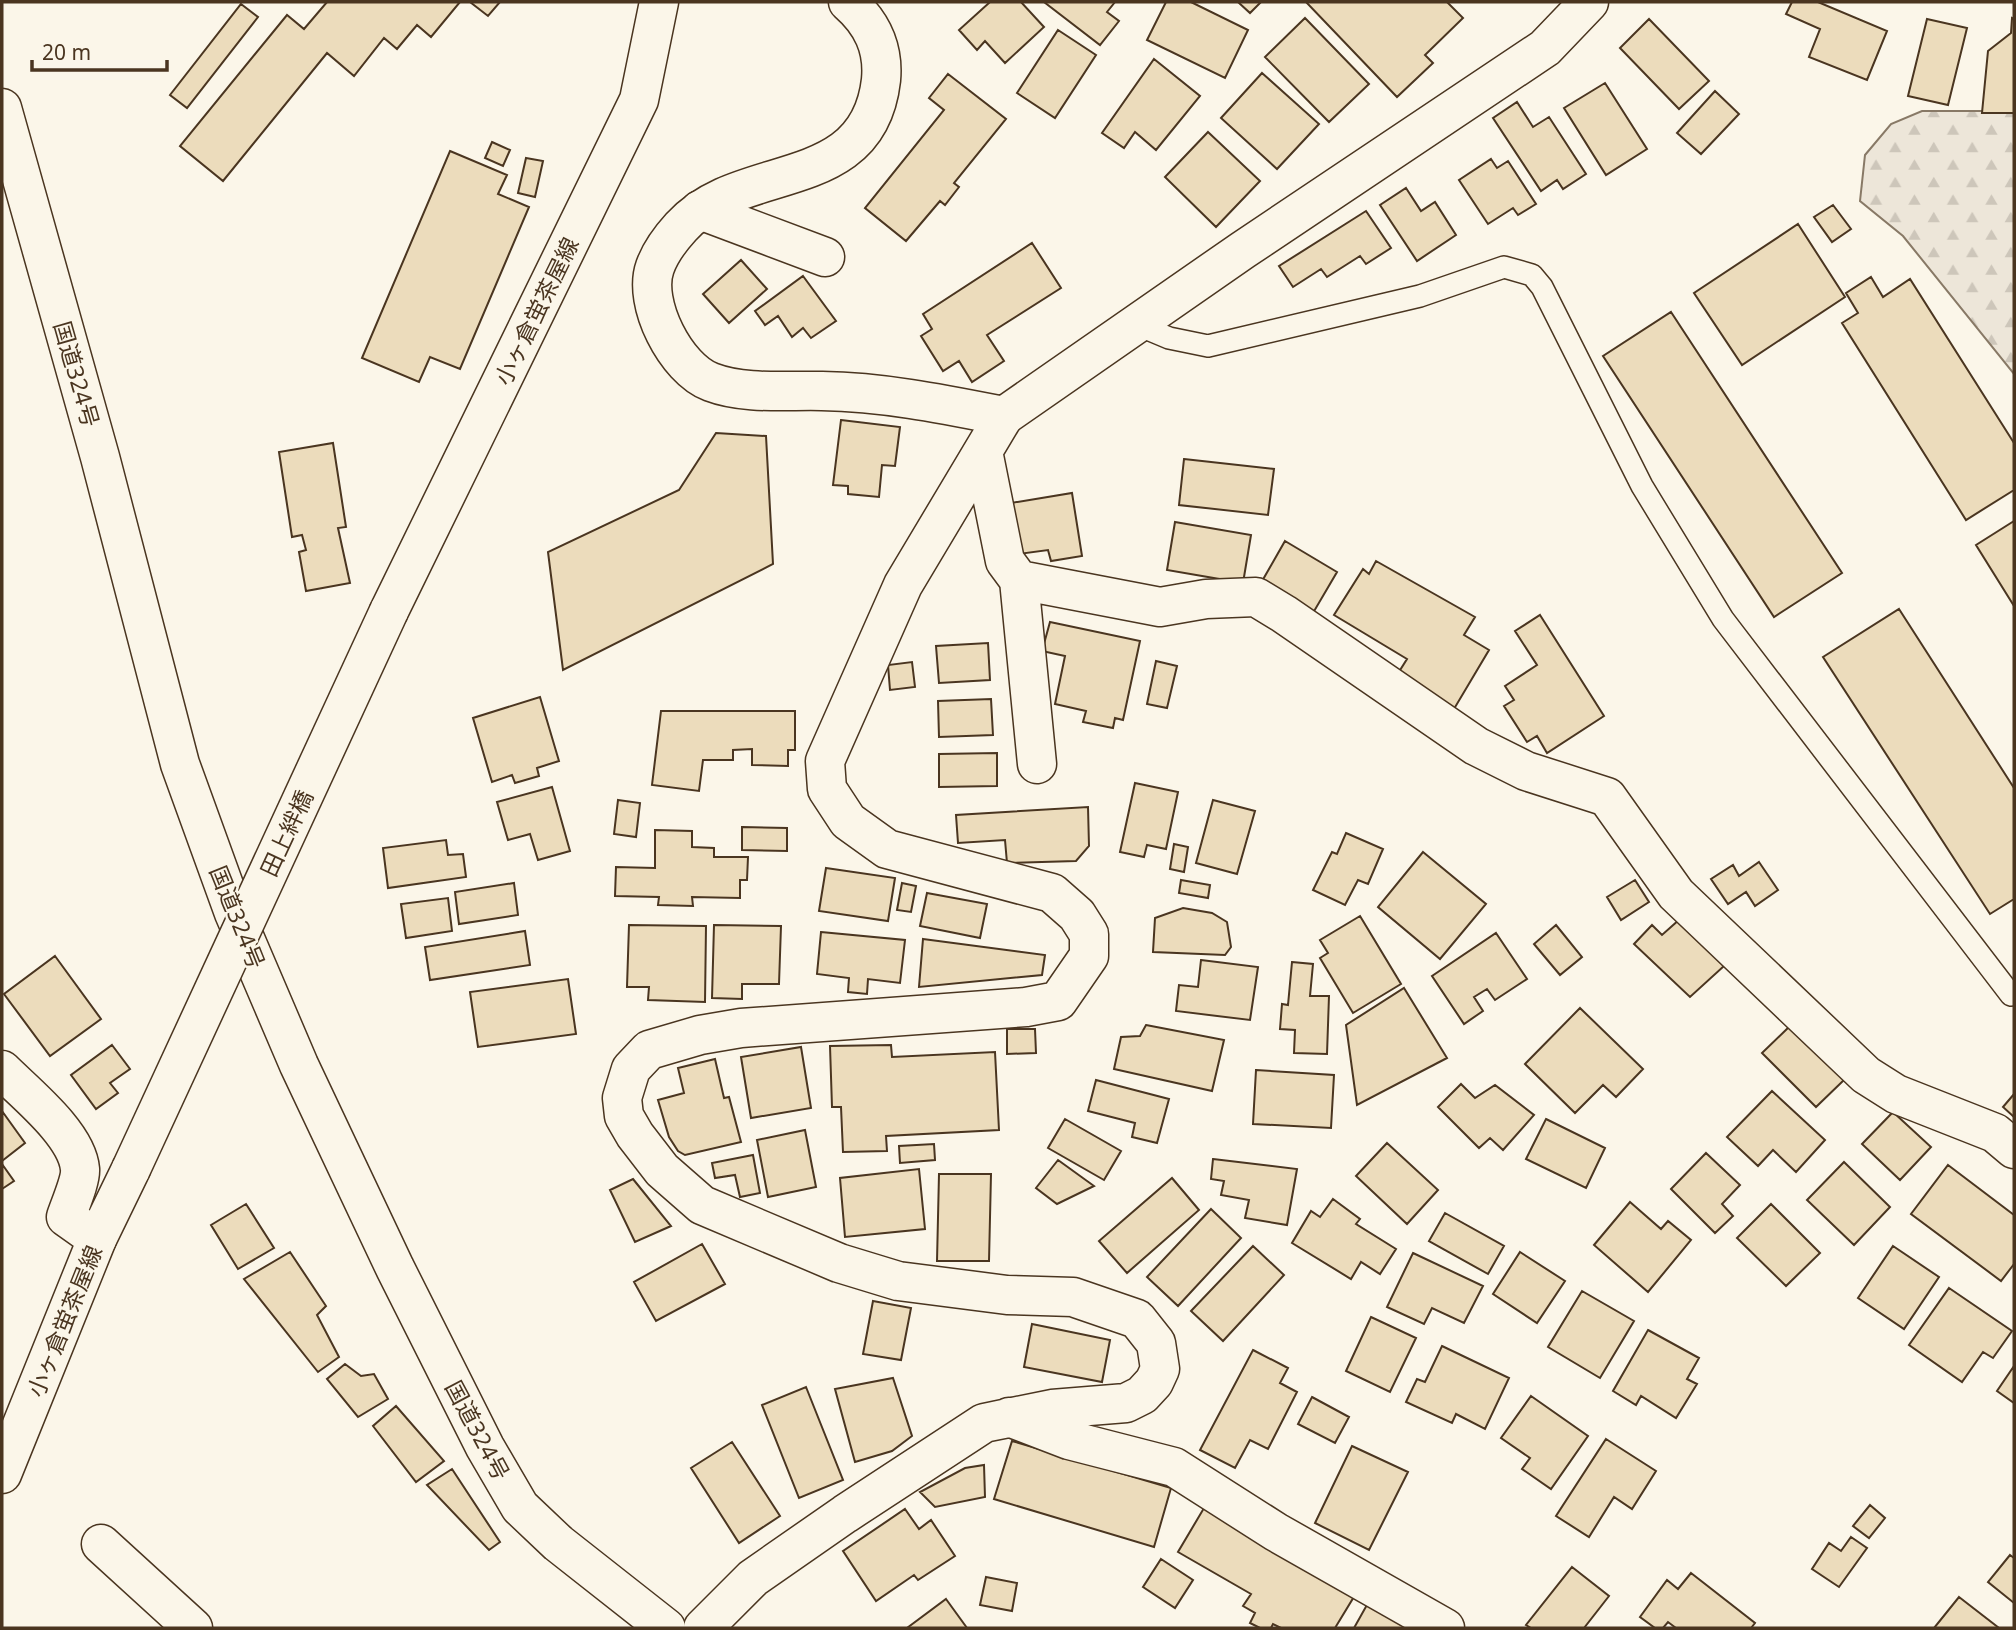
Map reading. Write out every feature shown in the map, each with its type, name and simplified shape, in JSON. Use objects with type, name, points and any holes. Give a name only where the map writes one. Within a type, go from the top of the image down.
[{"type":"main road","name":"小ヶ倉蛍茶屋線","points":[[389,611],[639,100],[659,2]]},
{"type":"main road","points":[[848,2],[876,35],[883,64],[880,91],[860,134],[841,154],[817,167],[731,193],[700,210],[681,227],[654,269],[653,299],[660,322],[673,347],[690,369],[710,382],[745,389],[856,391],[898,395],[1004,416]]},
{"type":"main road","points":[[703,1628],[753,1578],[984,1423],[1052,1409],[1126,1403],[1142,1395],[1154,1382],[1160,1369],[1156,1343],[1137,1319],[1073,1297],[1007,1295],[898,1281],[839,1263],[702,1205],[662,1170],[624,1116],[622,1098],[631,1069],[649,1050],[701,1035],[741,1028],[1026,1007],[1058,1001],[1089,956],[1090,934],[1077,915],[1052,893],[887,849],[848,821],[827,789],[825,761],[903,585],[1004,416],[1243,250],[1545,48],[1589,2]]},
{"type":"main road","name":"国道324号","points":[[2,108],[100,457],[180,764],[234,914],[299,1065],[401,1280],[485,1447],[520,1507],[558,1543],[666,1628]]},
{"type":"main road","points":[[700,210],[825,257]]},
{"type":"main road","points":[[983,451],[1005,561],[1019,580],[1037,764]]},
{"type":"main road","points":[[1019,580],[1160,607],[1206,599],[1256,597],[1476,746],[1526,771],[1607,797],[1676,894],[1866,1075],[1896,1094],[1995,1133],[2014,1149]]},
{"type":"main road","name":"田上絆橋","points":[[131,1169],[389,611]]},
{"type":"main road","points":[[2,1070],[72,1144],[80,1170],[66,1217],[97,1239]]},
{"type":"main road","name":"小ヶ倉蛍茶屋線","points":[[2,1474],[97,1239],[131,1169]]},
{"type":"main road","points":[[1009,1417],[1069,1440],[1174,1468],[1276,1532],[1445,1628]]},
{"type":"main road","points":[[101,1544],[193,1628]]},
{"type":"lane","points":[[1138,325],[1169,338],[1208,346],[1420,296],[1503,267],[1532,275],[1542,287],[1642,486],[1723,619],[2011,995],[2014,992]]},
{"type":"green space","points":[[1922,111],[2014,111],[2014,374],[1903,236],[1860,201],[1865,155],[1891,124]]},
{"type":"building","points":[[327,2],[460,2],[431,37],[417,25],[397,49],[384,38],[354,76],[327,53],[223,181],[180,146],[287,15],[304,29]]},
{"type":"building","points":[[470,2],[500,2],[488,16]]},
{"type":"building","points":[[990,2],[1021,2],[1044,27],[1005,63],[985,41],[977,50],[959,30]]},
{"type":"building","points":[[1044,2],[1115,2],[1107,12],[1119,21],[1100,45]]},
{"type":"building","points":[[1166,2],[1191,2],[1248,30],[1225,78],[1147,40]]},
{"type":"building","points":[[1238,2],[1261,2],[1250,13]]},
{"type":"building","points":[[1306,2],[1447,2],[1463,18],[1425,55],[1433,63],[1397,97]]},
{"type":"building","points":[[1792,2],[1818,2],[1887,31],[1867,80],[1809,57],[1820,29],[1786,14]]},
{"type":"building","points":[[241,4],[258,17],[187,108],[170,95]]},
{"type":"building","points":[[1305,18],[1369,84],[1329,122],[1265,57]]},
{"type":"building","points":[[2012,18],[2014,113],[1982,113],[1988,51],[2011,33]]},
{"type":"building","points":[[1649,19],[1709,81],[1679,109],[1620,48]]},
{"type":"building","points":[[1927,19],[1967,28],[1948,105],[1908,96]]},
{"type":"building","points":[[1058,30],[1096,55],[1055,118],[1017,93]]},
{"type":"building","points":[[1154,59],[1200,96],[1156,150],[1135,132],[1124,148],[1102,133]]},
{"type":"building","points":[[1262,73],[1319,124],[1277,169],[1221,118]]},
{"type":"building","points":[[948,74],[1006,119],[954,183],[959,187],[945,205],[940,201],[906,241],[865,208],[944,110],[929,98]]},
{"type":"building","points":[[1605,83],[1647,149],[1606,175],[1564,108]]},
{"type":"building","points":[[1715,91],[1739,114],[1701,154],[1677,133]]},
{"type":"building","points":[[1517,102],[1533,127],[1549,117],[1586,174],[1563,189],[1557,180],[1541,191],[1493,118]]},
{"type":"building","points":[[1208,132],[1260,181],[1216,227],[1165,177]]},
{"type":"building","points":[[492,142],[510,150],[503,166],[485,158]]},
{"type":"building","points":[[450,151],[507,175],[498,194],[529,207],[460,369],[430,357],[419,382],[362,358]]},
{"type":"building","points":[[526,158],[543,161],[535,197],[518,193]]},
{"type":"building","points":[[1491,159],[1497,168],[1508,161],[1536,204],[1518,215],[1513,208],[1488,224],[1459,180]]},
{"type":"building","points":[[1406,188],[1421,211],[1435,202],[1456,235],[1417,261],[1380,205]]},
{"type":"building","points":[[1833,205],[1851,229],[1832,242],[1814,217]]},
{"type":"building","points":[[1366,211],[1391,248],[1366,264],[1360,256],[1327,277],[1321,269],[1293,287],[1279,266]]},
{"type":"building","points":[[1798,224],[1845,297],[1742,365],[1694,293]]},
{"type":"building","points":[[1032,243],[1061,288],[987,335],[1004,361],[972,382],[959,361],[943,371],[921,336],[932,329],[923,314]]},
{"type":"building","points":[[741,260],[767,289],[729,323],[703,294]]},
{"type":"building","points":[[803,276],[836,321],[811,338],[803,328],[792,337],[778,316],[765,325],[755,311]]},
{"type":"building","points":[[1871,277],[1883,297],[1910,279],[2014,443],[2014,490],[1966,520],[1842,323],[1858,313],[1846,293]]},
{"type":"building","points":[[1671,312],[1842,573],[1774,617],[1603,356]]},
{"type":"building","points":[[841,420],[900,427],[895,466],[882,465],[879,497],[848,494],[848,486],[833,485]]},
{"type":"building","points":[[716,433],[766,436],[773,564],[563,670],[548,552],[679,490]]},
{"type":"building","points":[[333,443],[346,527],[338,528],[350,583],[306,591],[299,552],[306,550],[302,535],[292,537],[279,452]]},
{"type":"building","points":[[1184,459],[1274,469],[1268,515],[1179,505]]},
{"type":"building","points":[[1072,493],[1082,556],[1051,561],[1048,550],[1019,554],[1011,503]]},
{"type":"building","points":[[2014,521],[2014,606],[1976,545]]},
{"type":"building","points":[[1175,522],[1251,535],[1243,583],[1167,570]]},
{"type":"building","points":[[1285,541],[1337,572],[1313,613],[1261,583]]},
{"type":"building","points":[[1376,561],[1475,617],[1464,635],[1489,650],[1454,709],[1397,675],[1407,659],[1334,615],[1363,569],[1369,574]]},
{"type":"building","points":[[1899,609],[2014,788],[2014,899],[1990,914],[1823,657]]},
{"type":"building","points":[[1540,615],[1604,716],[1547,753],[1537,736],[1527,742],[1504,706],[1514,700],[1505,686],[1537,665],[1515,631]]},
{"type":"building","points":[[1050,622],[1140,641],[1123,720],[1115,718],[1113,728],[1083,722],[1086,711],[1055,704],[1065,656],[1042,651]]},
{"type":"building","points":[[988,643],[990,680],[939,683],[936,646]]},
{"type":"building","points":[[1156,661],[1177,666],[1167,708],[1147,704]]},
{"type":"building","points":[[912,662],[915,687],[890,690],[888,665]]},
{"type":"building","points":[[540,697],[559,761],[537,768],[539,776],[515,783],[512,775],[492,782],[473,718]]},
{"type":"building","points":[[991,699],[993,735],[939,737],[938,701]]},
{"type":"building","points":[[661,711],[795,711],[795,750],[788,750],[788,766],[752,765],[752,749],[733,750],[733,760],[703,760],[699,791],[652,785]]},
{"type":"building","points":[[997,753],[997,786],[939,787],[939,754]]},
{"type":"building","points":[[1135,783],[1178,792],[1166,849],[1147,845],[1144,857],[1120,852]]},
{"type":"building","points":[[552,787],[570,851],[538,860],[530,834],[508,840],[497,802]]},
{"type":"building","points":[[618,800],[640,803],[636,837],[614,834]]},
{"type":"building","points":[[1213,800],[1255,811],[1237,874],[1196,863]]},
{"type":"building","points":[[1088,807],[1089,846],[1076,861],[1007,863],[1005,840],[958,843],[956,815]]},
{"type":"building","points":[[742,827],[787,828],[787,851],[742,850]]},
{"type":"building","points":[[655,830],[692,831],[692,847],[714,848],[714,857],[748,857],[747,880],[740,880],[740,898],[692,897],[693,906],[658,905],[659,897],[615,896],[616,867],[655,868]]},
{"type":"building","points":[[1346,833],[1383,849],[1368,884],[1358,880],[1345,905],[1313,890],[1332,852],[1337,854]]},
{"type":"building","points":[[446,840],[448,855],[463,854],[466,877],[388,888],[383,848]]},
{"type":"building","points":[[1174,844],[1188,847],[1184,872],[1170,869]]},
{"type":"building","points":[[1423,852],[1486,904],[1440,959],[1378,907]]},
{"type":"building","points":[[1759,862],[1778,890],[1755,906],[1746,892],[1728,904],[1711,879],[1733,865],[1739,876]]},
{"type":"building","points":[[826,868],[895,878],[888,921],[819,911]]},
{"type":"building","points":[[1181,880],[1210,885],[1208,898],[1179,893]]},
{"type":"building","points":[[1635,880],[1649,902],[1621,920],[1607,897]]},
{"type":"building","points":[[514,883],[518,915],[459,924],[455,892]]},
{"type":"building","points":[[902,883],[916,886],[911,912],[897,910]]},
{"type":"building","points":[[927,893],[987,904],[980,938],[920,926]]},
{"type":"building","points":[[448,898],[452,931],[406,938],[401,904]]},
{"type":"building","points":[[1183,908],[1212,913],[1227,922],[1231,947],[1225,955],[1153,952],[1155,918]]},
{"type":"building","points":[[1360,916],[1401,984],[1353,1013],[1320,958],[1328,953],[1320,940]]},
{"type":"building","points":[[1680,919],[1724,966],[1690,997],[1634,944],[1652,925],[1662,935]]},
{"type":"building","points":[[629,925],[706,926],[705,1002],[648,1000],[649,987],[627,987]]},
{"type":"building","points":[[714,925],[781,926],[779,984],[742,984],[742,999],[712,998]]},
{"type":"building","points":[[1556,925],[1582,957],[1560,975],[1534,944]]},
{"type":"building","points":[[525,931],[530,965],[430,980],[425,947]]},
{"type":"building","points":[[821,932],[905,940],[900,983],[868,979],[867,994],[848,992],[849,978],[817,974]]},
{"type":"building","points":[[1496,933],[1527,979],[1495,1000],[1487,989],[1474,997],[1483,1011],[1464,1024],[1432,976]]},
{"type":"building","points":[[923,939],[1045,955],[1042,975],[919,987]]},
{"type":"building","points":[[55,956],[101,1019],[50,1056],[4,994]]},
{"type":"building","points":[[1201,960],[1258,967],[1250,1020],[1176,1011],[1179,985],[1198,987]]},
{"type":"building","points":[[1292,962],[1313,964],[1310,996],[1329,996],[1327,1054],[1294,1053],[1295,1030],[1280,1029],[1282,1004],[1288,1005]]},
{"type":"building","points":[[568,979],[576,1034],[478,1047],[470,992]]},
{"type":"building","points":[[1404,988],[1447,1058],[1357,1105],[1346,1025]]},
{"type":"building","points":[[1580,1008],[1643,1069],[1616,1097],[1603,1085],[1575,1113],[1525,1064]]},
{"type":"building","points":[[1146,1025],[1224,1040],[1212,1091],[1114,1069],[1121,1037],[1140,1036]]},
{"type":"building","points":[[1791,1025],[1845,1079],[1816,1107],[1762,1053]]},
{"type":"building","points":[[1007,1029],[1035,1029],[1036,1053],[1007,1054]]},
{"type":"building","points":[[112,1045],[130,1069],[110,1083],[118,1093],[96,1109],[71,1075]]},
{"type":"building","points":[[891,1045],[892,1057],[995,1052],[999,1130],[886,1136],[887,1151],[843,1152],[841,1107],[832,1107],[830,1046]]},
{"type":"building","points":[[801,1047],[811,1108],[751,1118],[741,1057]]},
{"type":"building","points":[[715,1059],[724,1098],[729,1097],[741,1142],[685,1155],[678,1151],[669,1137],[658,1100],[684,1093],[678,1068]]},
{"type":"building","points":[[1256,1070],[1334,1075],[1331,1128],[1253,1124]]},
{"type":"building","points":[[1096,1080],[1169,1099],[1157,1143],[1132,1137],[1135,1123],[1088,1111]]},
{"type":"building","points":[[1461,1084],[1475,1098],[1495,1085],[1534,1115],[1503,1150],[1490,1138],[1479,1148],[1438,1107]]},
{"type":"building","points":[[1772,1091],[1825,1140],[1796,1172],[1773,1150],[1758,1166],[1727,1137]]},
{"type":"building","points":[[2014,1094],[2014,1117],[2003,1107]]},
{"type":"building","points":[[2,1111],[25,1143],[2,1161]]},
{"type":"building","points":[[1893,1112],[1931,1147],[1900,1180],[1862,1144]]},
{"type":"building","points":[[1065,1119],[1121,1151],[1104,1180],[1048,1148]]},
{"type":"building","points":[[1546,1119],[1605,1148],[1586,1188],[1526,1159]]},
{"type":"building","points":[[805,1130],[816,1187],[768,1197],[757,1140]]},
{"type":"building","points":[[1387,1143],[1438,1190],[1407,1224],[1356,1176]]},
{"type":"building","points":[[934,1144],[935,1160],[900,1163],[899,1146]]},
{"type":"building","points":[[1706,1153],[1740,1185],[1722,1204],[1733,1216],[1715,1233],[1671,1189]]},
{"type":"building","points":[[753,1155],[760,1193],[740,1197],[735,1175],[715,1178],[712,1163]]},
{"type":"building","points":[[1213,1159],[1297,1169],[1287,1225],[1245,1218],[1249,1200],[1221,1195],[1224,1181],[1211,1179]]},
{"type":"building","points":[[1058,1160],[1094,1186],[1057,1204],[1036,1188]]},
{"type":"building","points":[[1844,1162],[1890,1207],[1854,1245],[1807,1200]]},
{"type":"building","points":[[2,1164],[14,1181],[2,1189]]},
{"type":"building","points":[[1948,1165],[2014,1215],[2014,1264],[2001,1281],[1911,1214]]},
{"type":"building","points":[[919,1169],[925,1229],[845,1237],[840,1178]]},
{"type":"building","points":[[939,1174],[991,1174],[989,1261],[937,1261]]},
{"type":"building","points":[[1172,1178],[1199,1210],[1127,1273],[1099,1241]]},
{"type":"building","points":[[633,1179],[671,1226],[635,1242],[610,1190]]},
{"type":"building","points":[[1333,1199],[1360,1219],[1356,1224],[1396,1249],[1380,1274],[1361,1262],[1351,1279],[1292,1243],[1311,1211],[1320,1217]]},
{"type":"building","points":[[1630,1202],[1661,1229],[1668,1221],[1691,1240],[1648,1292],[1594,1245]]},
{"type":"building","points":[[246,1204],[274,1248],[238,1269],[211,1225]]},
{"type":"building","points":[[1771,1204],[1820,1253],[1786,1286],[1737,1238]]},
{"type":"building","points":[[1211,1209],[1241,1238],[1178,1306],[1147,1277]]},
{"type":"building","points":[[1445,1213],[1504,1246],[1488,1274],[1429,1241]]},
{"type":"building","points":[[702,1244],[725,1284],[656,1321],[634,1282]]},
{"type":"building","points":[[1253,1246],[1284,1275],[1223,1341],[1191,1311]]},
{"type":"building","points":[[1893,1246],[1939,1277],[1904,1329],[1858,1298]]},
{"type":"building","points":[[290,1252],[326,1306],[317,1315],[339,1357],[318,1372],[244,1279]]},
{"type":"building","points":[[1520,1252],[1565,1281],[1537,1323],[1493,1294]]},
{"type":"building","points":[[1413,1253],[1483,1286],[1464,1323],[1432,1308],[1424,1324],[1387,1307]]},
{"type":"building","points":[[1949,1288],[2012,1331],[1993,1358],[1983,1352],[1962,1382],[1909,1345]]},
{"type":"building","points":[[1582,1291],[1634,1321],[1600,1378],[1548,1347]]},
{"type":"building","points":[[873,1301],[911,1308],[901,1360],[863,1354]]},
{"type":"building","points":[[1371,1317],[1416,1338],[1390,1392],[1346,1371]]},
{"type":"building","points":[[1032,1324],[1110,1340],[1102,1382],[1024,1367]]},
{"type":"building","points":[[1648,1330],[1699,1358],[1687,1379],[1697,1384],[1676,1418],[1641,1396],[1636,1405],[1613,1391]]},
{"type":"building","points":[[1442,1346],[1509,1378],[1485,1429],[1456,1414],[1452,1423],[1406,1402],[1417,1379],[1425,1382]]},
{"type":"building","points":[[1253,1350],[1288,1368],[1280,1383],[1297,1392],[1268,1449],[1250,1440],[1235,1468],[1200,1450]]},
{"type":"building","points":[[345,1364],[361,1376],[374,1374],[388,1399],[358,1417],[327,1379]]},
{"type":"building","points":[[2014,1366],[2014,1403],[1997,1391]]},
{"type":"building","points":[[893,1378],[912,1436],[892,1451],[855,1462],[835,1389]]},
{"type":"building","points":[[806,1387],[843,1480],[799,1498],[762,1405]]},
{"type":"building","points":[[1531,1396],[1588,1436],[1551,1489],[1522,1469],[1530,1458],[1501,1438]]},
{"type":"building","points":[[1312,1397],[1349,1417],[1335,1443],[1298,1424]]},
{"type":"building","points":[[396,1406],[444,1461],[416,1482],[373,1426]]},
{"type":"building","points":[[1606,1439],[1656,1471],[1632,1509],[1614,1497],[1589,1537],[1556,1516]]},
{"type":"building","points":[[1012,1441],[1171,1488],[1154,1547],[994,1499]]},
{"type":"building","points":[[732,1442],[780,1516],[739,1543],[691,1468]]},
{"type":"building","points":[[1352,1446],[1408,1472],[1369,1550],[1315,1523]]},
{"type":"building","points":[[984,1465],[985,1497],[935,1507],[920,1492],[965,1468]]},
{"type":"building","points":[[452,1469],[500,1542],[489,1550],[427,1485]]},
{"type":"building","points":[[1870,1505],[1885,1518],[1869,1538],[1853,1526]]},
{"type":"building","points":[[1204,1508],[1355,1595],[1335,1628],[1281,1628],[1273,1624],[1271,1628],[1260,1628],[1250,1623],[1255,1613],[1243,1606],[1251,1594],[1178,1552]]},
{"type":"building","points":[[905,1509],[919,1529],[931,1520],[955,1556],[918,1580],[914,1575],[876,1601],[843,1551]]},
{"type":"building","points":[[1851,1537],[1867,1548],[1839,1587],[1812,1569],[1829,1543],[1841,1551]]},
{"type":"building","points":[[2010,1555],[2014,1558],[2014,1603],[1988,1582]]},
{"type":"building","points":[[1161,1559],[1193,1580],[1175,1608],[1143,1587]]},
{"type":"building","points":[[1572,1567],[1609,1596],[1584,1628],[1531,1628],[1526,1625]]},
{"type":"building","points":[[1691,1573],[1755,1623],[1751,1628],[1676,1628],[1668,1622],[1663,1628],[1655,1628],[1640,1617],[1667,1580],[1678,1589]]},
{"type":"building","points":[[986,1577],[1017,1583],[1012,1611],[980,1605]]},
{"type":"building","points":[[1959,1597],[1999,1628],[1934,1628]]},
{"type":"building","points":[[946,1599],[967,1628],[907,1628]]},
{"type":"building","points":[[1368,1603],[1416,1628],[1354,1628]]}]
